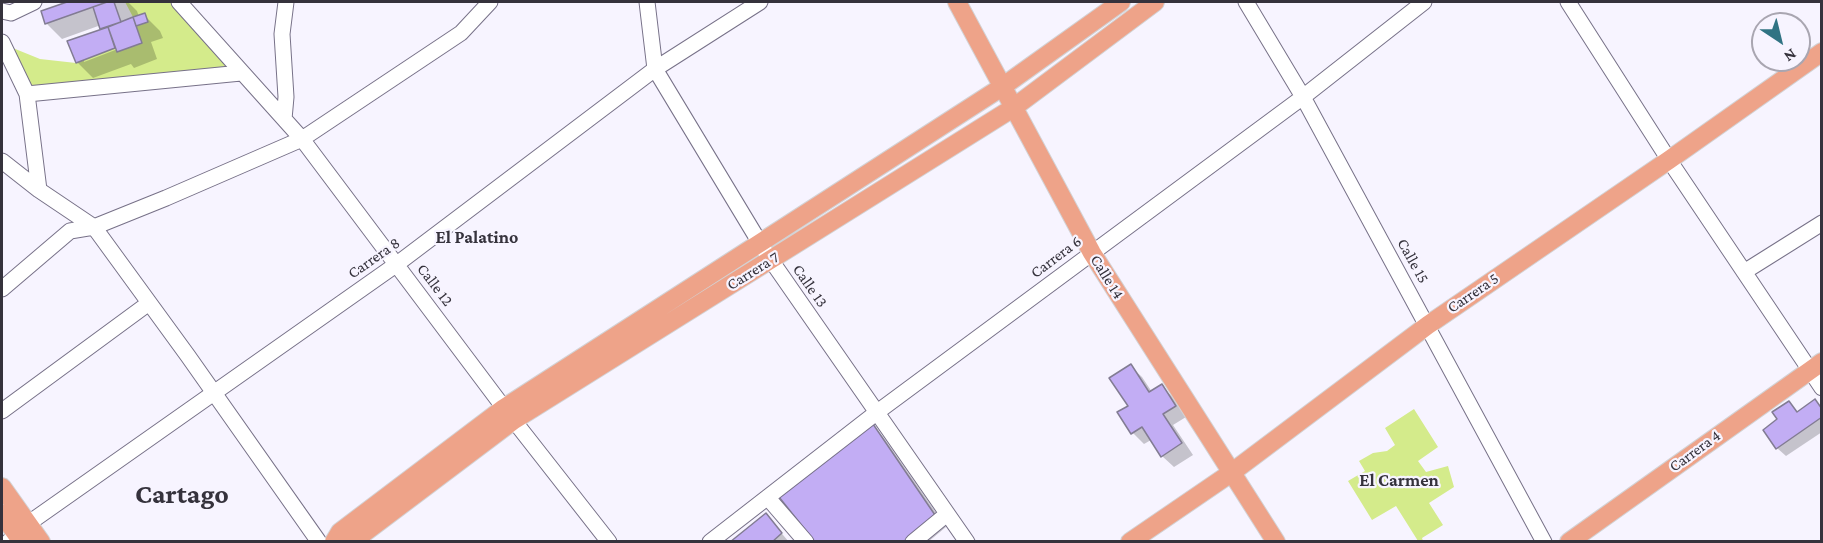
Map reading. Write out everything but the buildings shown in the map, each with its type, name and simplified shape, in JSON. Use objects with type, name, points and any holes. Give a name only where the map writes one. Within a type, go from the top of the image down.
[{"type":"main road","name":"Calle 14","points":[[957,2],[1092,253],[1276,542]]},
{"type":"main road","name":"Carrera 7","points":[[334,542],[340,532],[509,414],[760,243],[1002,87],[1121,2]]},
{"type":"main road","name":"Carrera 7","points":[[352,542],[509,414],[771,260],[1014,108],[1155,2]]},
{"type":"main road","name":"Carrera 5","points":[[1130,542],[1231,473],[1428,325],[1669,160],[1821,52]]},
{"type":"main road","name":"Carrera 4","points":[[1569,542],[1816,366]]},
{"type":"main road","points":[[2,488],[19,535]]},
{"type":"main road","points":[[2,514],[19,535],[41,542]]},
{"type":"street","points":[[6,12],[34,2]]},
{"type":"street","name":"Calle 12","points":[[179,2],[302,139],[509,414],[609,542]]},
{"type":"street","points":[[284,119],[286,97],[282,34],[286,2]]},
{"type":"street","points":[[2,289],[70,231],[94,227],[302,139],[461,33],[490,2]]},
{"type":"street","name":"Calle 13","points":[[646,2],[655,69],[771,260],[967,542]]},
{"type":"street","name":"Carrera 8","points":[[19,535],[214,392],[397,264],[655,69],[760,2]]},
{"type":"street","name":"Calle 15","points":[[1246,2],[1303,97],[1544,542]]},
{"type":"street","name":"Carrera 6","points":[[710,542],[876,413],[1303,97],[1424,2]]},
{"type":"street","points":[[1568,2],[1744,272],[1816,366],[1821,388]]},
{"type":"street","points":[[2,42],[27,94],[39,190]]},
{"type":"street","points":[[27,94],[241,73]]},
{"type":"street","points":[[2,161],[39,190],[94,227],[319,542]]},
{"type":"street","points":[[1744,272],[1821,224]]},
{"type":"street","points":[[2,411],[148,303]]},
{"type":"street","points":[[768,498],[806,542]]},
{"type":"street","points":[[913,542],[947,514]]},
{"type":"green space","points":[[125,2],[178,2],[241,73],[27,94],[3,44],[40,59],[76,63],[115,48],[117,52],[142,43],[136,26],[145,13],[133,17]]},
{"type":"green space","points":[[1414,409],[1438,447],[1418,461],[1426,472],[1448,466],[1454,487],[1429,503],[1443,525],[1422,538],[1423,541],[1418,541],[1396,506],[1372,520],[1348,481],[1365,471],[1359,461],[1373,453],[1387,451],[1395,445],[1385,428]]},
{"type":"district","name":"El Palatino","points":[[477,237]]},
{"type":"district","name":"El Carmen","points":[[1399,480]]},
{"type":"district","name":"Cartago","points":[[182,494]]}]
